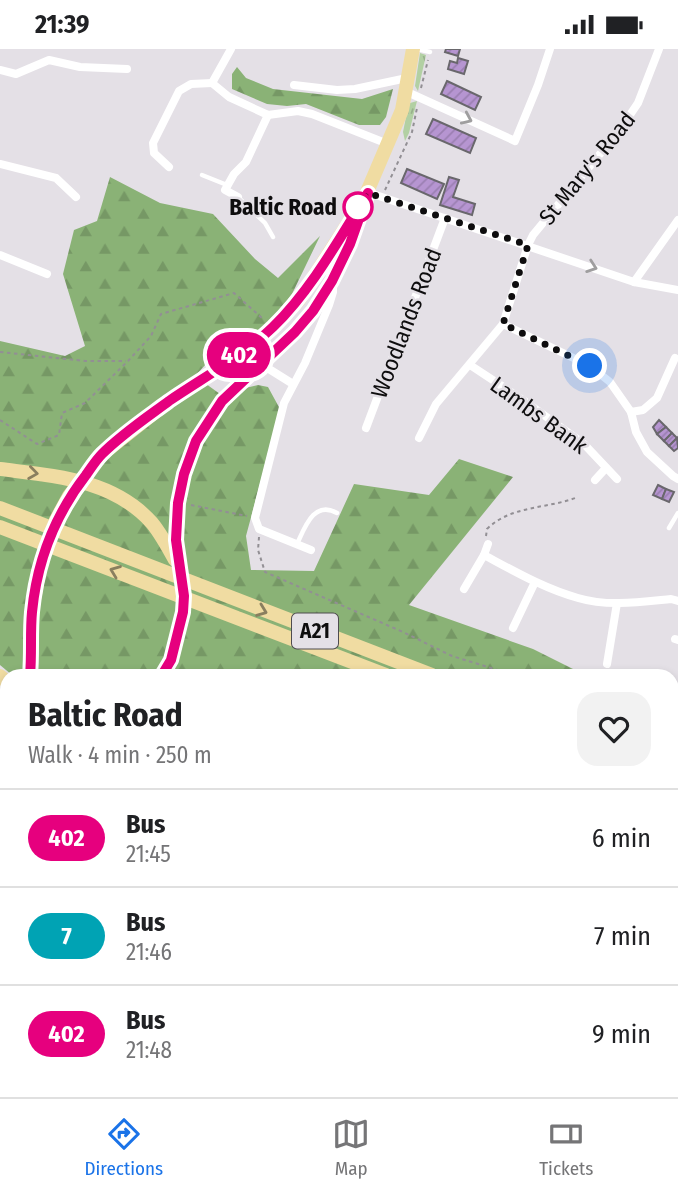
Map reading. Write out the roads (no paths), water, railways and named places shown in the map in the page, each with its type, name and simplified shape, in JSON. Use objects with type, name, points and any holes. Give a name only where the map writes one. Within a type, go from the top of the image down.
[{"type":"highway","points":[[170,540],[184,474],[196,441],[222,401],[295,332],[313,311],[332,281],[375,195],[388,144],[402,110],[415,49]]},
{"type":"highway","points":[[31,669],[32,611],[40,566],[56,520],[69,496],[101,455],[169,401],[247,349],[272,327],[299,300],[375,195]]},
{"type":"highway","points":[[0,469],[48,475],[97,486],[131,504],[170,540],[180,567],[184,596],[183,612],[171,660],[166,669]]},
{"type":"highway","name":"A21","points":[[0,508],[416,669]]},
{"type":"highway","name":"A21","points":[[0,527],[370,669]]},
{"type":"street","points":[[212,83],[231,49]]},
{"type":"street","points":[[294,85],[337,90],[406,84],[419,97],[515,141],[550,49]]},
{"type":"street","name":"St Mary's Road","points":[[503,324],[533,235],[619,131],[638,103],[659,49]]},
{"type":"street","points":[[0,70],[16,75],[49,60],[80,67],[127,69]]},
{"type":"street","points":[[169,167],[154,153],[153,143],[178,92],[191,84],[212,83],[229,97],[268,115],[298,111],[312,114],[388,144]]},
{"type":"street","points":[[238,197],[225,190],[234,174],[246,162],[268,115]]},
{"type":"street","points":[[0,164],[57,178],[76,197]]},
{"type":"street","points":[[375,195],[634,282],[678,290]]},
{"type":"street","name":"Woodlands Road","points":[[366,428],[445,218]]},
{"type":"street","points":[[634,282],[678,220]]},
{"type":"street","points":[[0,255],[47,274]]},
{"type":"street","points":[[311,550],[259,529],[255,517],[284,403],[330,305],[332,281]]},
{"type":"street","points":[[419,438],[436,404],[503,324],[590,366],[610,382],[631,412],[636,432],[647,453],[678,479]]},
{"type":"street","points":[[247,349],[261,364],[293,384]]},
{"type":"street","points":[[631,412],[643,410],[657,398],[675,358]]},
{"type":"street","name":"Lambs Bank","points":[[470,365],[584,444],[617,479]]},
{"type":"street","name":"Lambs Bank","points":[[594,480],[606,468]]},
{"type":"street","points":[[464,589],[488,544]]},
{"type":"street","points":[[484,555],[535,582],[580,599],[617,603],[671,599],[678,601]]},
{"type":"street","points":[[513,628],[535,582]]},
{"type":"street","points":[[607,664],[617,603]]},
{"type":"lane","points":[[415,49],[430,52]]},
{"type":"lane","points":[[202,174],[228,185]]},
{"type":"lane","points":[[238,197],[265,223],[273,237]]},
{"type":"lane","points":[[296,545],[317,512],[330,509],[337,513]]},
{"type":"lane","points":[[669,528],[678,513]]},
{"type":"place","name":"Baltic Road","points":[[358,207]]}]
